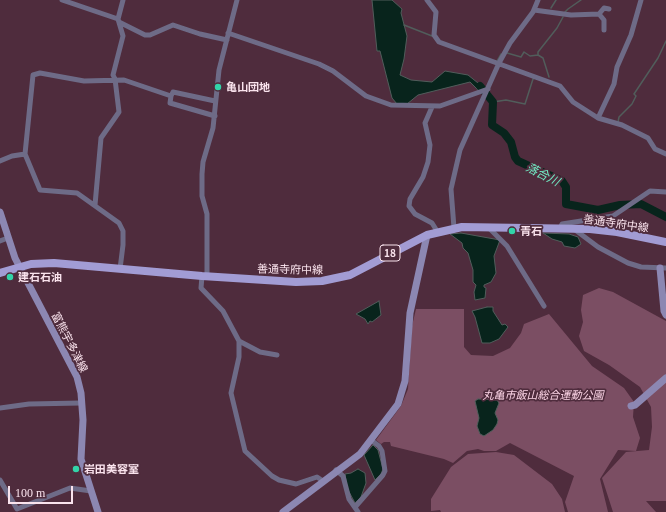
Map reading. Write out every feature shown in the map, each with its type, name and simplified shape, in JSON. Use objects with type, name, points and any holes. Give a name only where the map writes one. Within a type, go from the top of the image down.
[{"type":"main road","name":"善通寺府中線","points":[[0,273],[20,267],[54,263],[204,276],[296,282],[342,278],[363,269],[399,248],[427,235],[437,231],[454,228],[575,227],[617,232],[666,242]]},
{"type":"street","points":[[62,0],[119,20],[145,35],[150,35],[173,25],[200,34],[226,40]]},
{"type":"street","points":[[95,205],[101,138],[119,112],[115,79],[113,75],[123,36],[119,20],[123,0]]},
{"type":"street","points":[[237,0],[218,76],[215,116],[203,162],[201,186],[207,214],[204,276],[201,288],[223,311],[240,341],[260,352],[277,355]]},
{"type":"street","points":[[427,0],[436,12],[434,31],[436,40],[560,86],[573,102],[598,118],[622,125],[648,138],[655,149],[666,154]]},
{"type":"street","points":[[454,228],[452,189],[460,150],[485,91],[499,63],[510,43],[534,10],[538,0]]},
{"type":"street","points":[[598,118],[614,84],[617,67],[632,35],[641,0]]},
{"type":"street","points":[[534,10],[571,15],[599,14],[604,8],[609,9]]},
{"type":"street","points":[[599,14],[604,20],[604,30]]},
{"type":"street","points":[[228,33],[268,45],[333,71],[366,96],[391,105],[432,107],[485,91]]},
{"type":"street","points":[[120,269],[123,246],[122,226],[77,193],[40,190],[25,154],[33,75],[40,74],[84,81],[115,79],[124,80],[171,96]]},
{"type":"street","points":[[215,101],[172,92],[170,103],[215,116]]},
{"type":"street","points":[[432,107],[425,123],[430,145],[428,162],[423,177],[410,199],[409,206],[415,214],[432,223],[437,231]]},
{"type":"street","points":[[0,162],[12,156],[25,154]]},
{"type":"street","points":[[560,228],[562,224],[613,216],[650,192],[666,192]]},
{"type":"street","name":"富熊宇多津線","points":[[0,212],[8,238],[20,267],[72,364],[77,377],[83,420],[81,459],[98,512]]},
{"type":"street","points":[[488,227],[507,246],[544,306]]},
{"type":"street","points":[[575,227],[598,247],[628,263],[640,267],[663,268],[663,305],[666,315]]},
{"type":"street","points":[[282,512],[336,470],[360,454],[394,410],[403,393],[406,382],[410,313],[427,235]]},
{"type":"street","points":[[0,241],[8,238]]},
{"type":"street","points":[[240,341],[239,357],[230,393],[245,451],[272,476],[279,480],[296,484],[317,477],[323,481]]},
{"type":"street","points":[[631,406],[635,406],[666,378]]},
{"type":"street","points":[[0,408],[29,404],[81,403]]},
{"type":"street","points":[[356,506],[385,471],[382,452],[379,446],[371,440]]},
{"type":"street","points":[[336,470],[343,476],[349,498],[356,506],[358,512]]},
{"type":"street","points":[[0,480],[17,509],[70,488],[91,491]]},
{"type":"green space","points":[[599,288],[613,292],[666,321],[666,501],[646,501],[656,512],[613,512],[602,478],[626,452],[649,450],[652,427],[651,407],[640,387],[609,365],[584,351],[579,336],[583,322],[581,310],[583,295]]},
{"type":"green space","name":"丸亀市飯山総合運動公園","points":[[416,309],[464,309],[464,347],[471,355],[493,356],[510,348],[521,333],[524,324],[549,314],[592,366],[624,388],[634,402],[633,417],[640,438],[636,451],[618,450],[600,479],[608,512],[568,512],[565,502],[574,476],[510,443],[496,451],[484,451],[478,449],[467,451],[453,463],[444,459],[391,446],[390,442],[384,442],[381,444],[376,440],[401,406],[408,389],[412,326]]},
{"type":"green space","points":[[496,452],[514,455],[552,484],[562,499],[565,512],[431,511],[431,499],[451,467],[468,454]]},
{"type":"shaded area","points":[[372,0],[392,0],[402,9],[401,13],[407,36],[400,75],[411,80],[432,82],[445,71],[468,75],[483,87],[478,90],[470,82],[418,95],[407,104],[397,104],[392,98],[380,51],[377,51]]},
{"type":"shaded area","points":[[461,233],[500,240],[494,256],[496,273],[491,282],[484,285],[486,288],[485,298],[475,300],[474,292],[476,285],[473,282],[473,270],[468,253],[463,248],[462,243],[450,234]]},
{"type":"shaded area","points":[[543,233],[569,234],[578,237],[581,244],[575,248],[564,246],[562,242],[552,239]]},
{"type":"shaded area","points":[[379,301],[381,315],[372,322],[370,321],[368,324],[365,319],[356,314]]},
{"type":"shaded area","points":[[493,307],[493,311],[502,325],[505,324],[508,327],[499,339],[490,343],[482,343],[472,311]]},
{"type":"shaded area","points":[[478,399],[497,400],[499,403],[495,413],[498,420],[497,424],[493,430],[484,436],[480,434],[477,426],[479,418],[475,401]]},
{"type":"shaded area","points":[[373,445],[378,450],[383,469],[381,474],[375,480],[364,455]]},
{"type":"shaded area","points":[[358,469],[365,473],[366,483],[361,497],[355,503],[347,488],[345,474],[351,473]]},
{"type":"waterway","points":[[551,8],[556,0]]},
{"type":"waterway","points":[[565,12],[581,0]]},
{"type":"waterway","points":[[549,77],[543,58],[538,55],[538,52],[557,28],[563,17]]},
{"type":"waterway","points":[[404,25],[432,36]]},
{"type":"waterway","points":[[618,122],[619,117],[632,104],[636,96],[634,94],[658,58],[666,41]]},
{"type":"waterway","points":[[507,53],[521,57],[524,52],[530,56],[538,55]]},
{"type":"waterway","points":[[497,61],[501,54]]},
{"type":"waterway","points":[[493,102],[506,100],[525,104],[533,79],[535,78]]},
{"type":"waterway","name":"落合川","points":[[480,86],[493,102],[492,125],[504,133],[511,142],[515,157],[518,161],[562,181],[566,187],[566,204],[598,210],[620,205],[641,204],[666,217]]},
{"type":"place","name":"亀山団地","points":[[218,87]]},
{"type":"place","name":"青石","points":[[512,231]]},
{"type":"place","name":"建石石油","points":[[10,277]]},
{"type":"place","name":"岩田美容室","points":[[76,469]]}]
